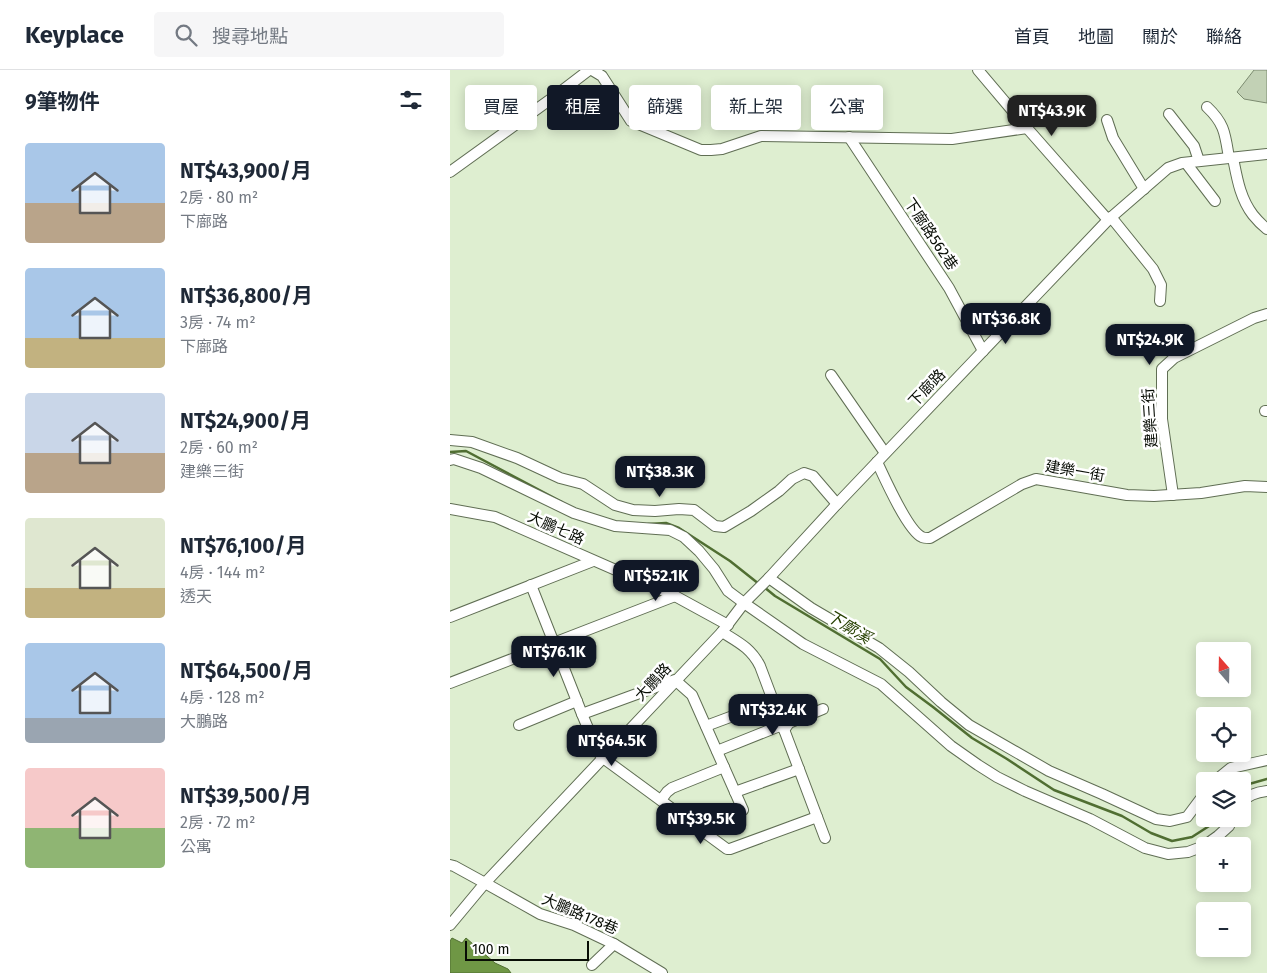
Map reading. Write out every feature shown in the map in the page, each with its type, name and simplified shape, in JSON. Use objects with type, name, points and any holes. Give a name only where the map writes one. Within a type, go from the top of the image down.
[{"type":"street","points":[[450,172],[590,70],[602,76],[631,121],[701,150],[722,148],[761,136],[952,139],[1027,128]]},
{"type":"street","points":[[978,70],[1027,128],[1110,218],[1153,269],[1160,285],[1160,301]]},
{"type":"street","points":[[1207,107],[1222,124],[1225,131],[1245,203],[1253,216],[1267,229]]},
{"type":"street","points":[[1169,114],[1194,146],[1199,161]]},
{"type":"street","points":[[1107,120],[1113,138],[1144,189]]},
{"type":"street","name":"下廍路562巷","points":[[849,137],[949,288],[983,351]]},
{"type":"street","name":"下廍路","points":[[755,592],[1110,218],[1168,168],[1174,165],[1199,161],[1267,154]]},
{"type":"street","points":[[1186,163],[1215,201]]},
{"type":"street","name":"建樂三街","points":[[1173,495],[1162,419],[1162,368],[1174,358],[1254,318],[1267,314]]},
{"type":"street","points":[[831,375],[885,453]]},
{"type":"street","points":[[450,440],[472,442],[517,458],[560,478],[583,484],[615,505],[633,510],[694,510],[714,526],[724,527],[731,524],[764,502],[792,479],[804,473],[813,476],[837,504]]},
{"type":"street","points":[[450,460],[481,468],[574,513],[615,526],[670,530],[684,537],[699,550],[728,591],[775,626],[804,644],[881,684],[951,746],[997,777],[1090,819],[1145,848],[1168,854],[1188,852],[1204,846],[1228,827]]},
{"type":"street","name":"建樂一街","points":[[877,462],[903,513],[922,537],[930,538],[1029,480],[1036,479],[1127,495],[1154,496],[1201,493],[1245,486],[1267,486]]},
{"type":"street","name":"大鵬七路","points":[[450,509],[495,517],[675,596],[725,628],[749,649],[755,656],[825,838]]},
{"type":"street","points":[[450,617],[593,561]]},
{"type":"street","points":[[769,578],[811,608],[880,648],[969,725],[1049,771],[1156,819],[1170,821],[1187,816],[1196,804]]},
{"type":"street","points":[[531,585],[582,714],[598,752],[603,758],[726,849],[817,817]]},
{"type":"street","name":"大鵬路","points":[[450,925],[486,883],[725,628],[755,592]]},
{"type":"street","points":[[450,684],[675,596]]},
{"type":"street","points":[[582,714],[675,680],[692,695],[743,810]]},
{"type":"street","points":[[519,726],[577,701]]},
{"type":"street","points":[[706,726],[773,701]]},
{"type":"street","points":[[717,751],[783,727],[788,723],[823,709]]},
{"type":"street","points":[[1225,772],[1230,768],[1267,760]]},
{"type":"street","points":[[661,800],[672,788],[724,767]]},
{"type":"street","points":[[735,792],[799,769]]},
{"type":"street","points":[[1251,796],[1267,791]]},
{"type":"street","name":"大鵬路178巷","points":[[450,866],[454,866],[486,883],[540,914],[574,925],[614,944],[662,973]]},
{"type":"street","points":[[592,965],[614,944]]},
{"type":"shaded area","points":[[452,938],[462,943],[466,938],[495,963],[508,969],[511,973],[450,973],[450,941]]},
{"type":"building","points":[[1254,70],[1267,70],[1267,103],[1244,99],[1237,92]]},
{"type":"waterway","name":"下廓溪","points":[[450,452],[466,451],[562,502]]},
{"type":"waterway","name":"下廓溪","points":[[648,524],[666,523],[679,528],[730,561],[759,584]]},
{"type":"waterway","name":"下廓溪","points":[[764,587],[775,596],[880,659],[906,687],[972,738],[1054,790],[1122,816],[1151,833],[1172,841],[1192,837],[1208,827]]},
{"type":"waterway","name":"下廓溪","points":[[1251,783],[1267,779]]}]
